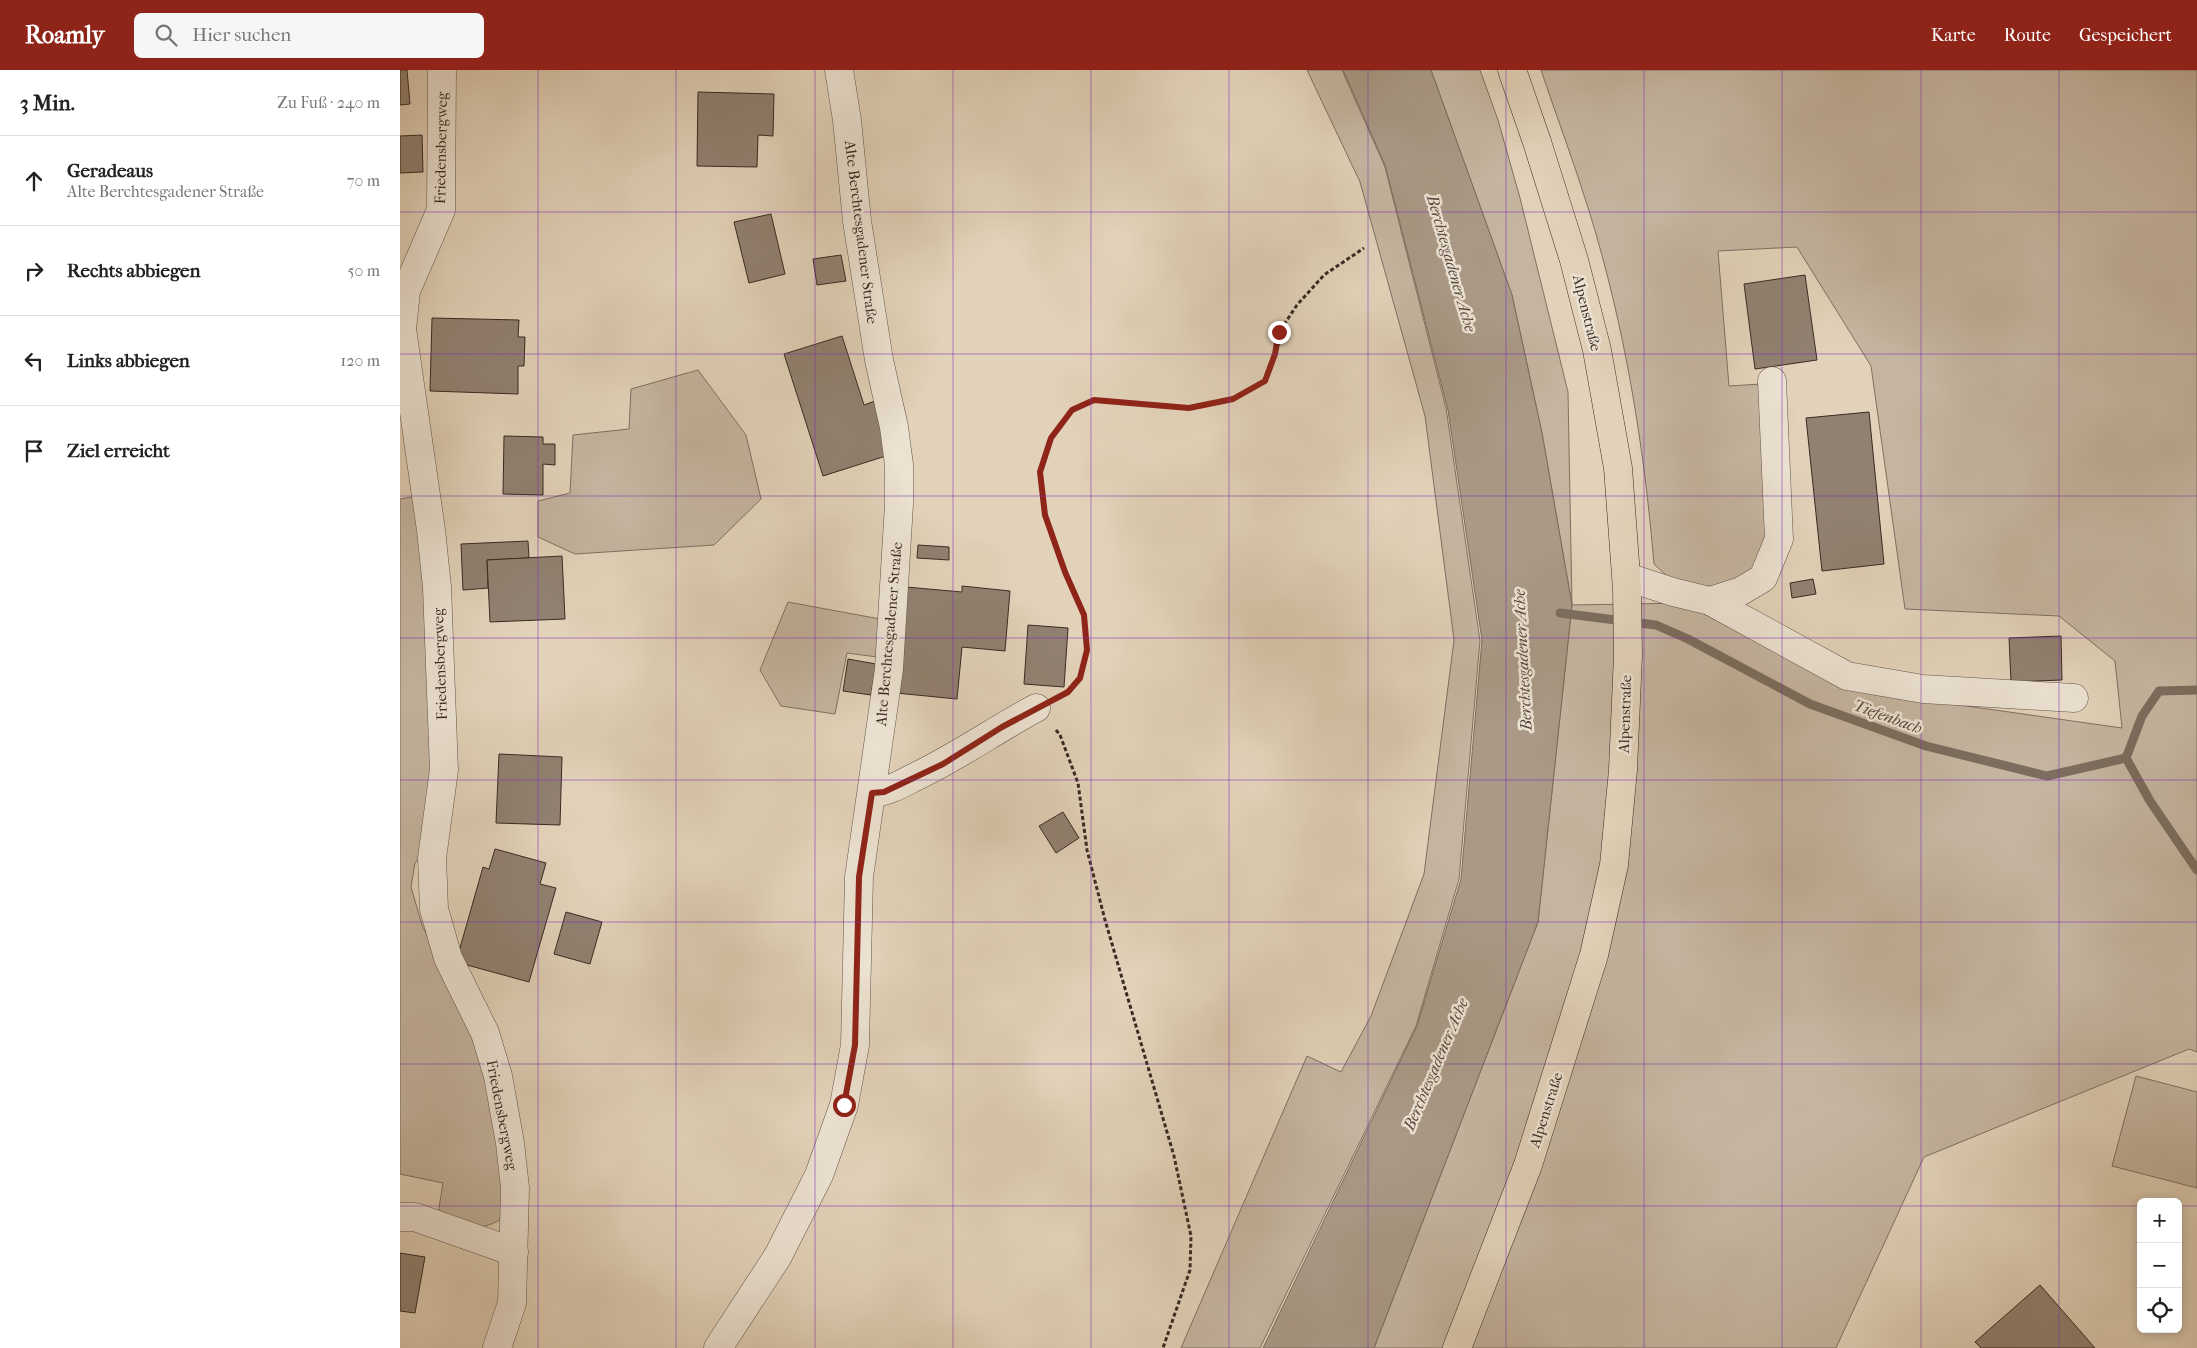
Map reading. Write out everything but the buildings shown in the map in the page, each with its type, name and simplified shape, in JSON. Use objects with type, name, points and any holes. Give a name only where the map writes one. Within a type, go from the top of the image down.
[{"type":"main road","name":"Alpenstraße","points":[[1457,1348],[1528,1165],[1594,955],[1614,865],[1623,770],[1628,655],[1627,583],[1618,468],[1597,350],[1574,260],[1512,70]]},
{"type":"street","name":"Friedensbergweg","points":[[442,70],[441,210],[406,291],[401,329],[431,530],[437,587],[444,770],[432,858],[434,909],[448,958],[485,1033],[498,1076],[510,1143],[515,1188],[512,1303],[497,1348]]},
{"type":"street","name":"Alte Berchtesgadener Straße","points":[[718,1348],[778,1256],[815,1183],[844,1105],[855,1045],[859,877],[889,669],[899,504],[898,465],[894,427],[879,360],[857,221],[847,120],[838,70]]},
{"type":"street","points":[[1710,601],[1741,591],[1763,578],[1779,539],[1772,381]]},
{"type":"street","points":[[1627,583],[1710,601],[1847,676],[1923,689],[2074,698]]},
{"type":"street","points":[[872,793],[884,792],[943,764],[1036,708]]},
{"type":"street","points":[[400,1217],[415,1217],[514,1252]]},
{"type":"path","points":[[1163,1348],[1190,1270],[1191,1236],[1174,1156],[1105,920],[1087,850],[1078,783],[1060,735],[1036,708],[1068,692],[1080,678],[1087,650],[1084,615],[1065,572],[1045,515],[1040,472],[1051,438],[1072,410],[1094,400],[1189,408],[1233,399],[1265,381],[1275,354],[1279,332],[1297,305],[1324,275],[1364,248]]},
{"type":"shaded area","points":[[1307,70],[1342,70],[1385,167],[1446,408],[1480,641],[1459,879],[1416,1026],[1260,1348],[1181,1348],[1307,1056],[1341,1072],[1371,1016],[1424,874],[1454,640],[1425,416],[1360,182]]},
{"type":"shaded area","points":[[1431,70],[1480,70],[1498,120],[1520,198],[1568,392],[1572,605],[1542,433],[1512,295]]},
{"type":"shaded area","points":[[1541,70],[2197,70],[2197,1052],[2189,1049],[1924,1157],[1836,1348],[1374,1348],[1538,922],[1572,605],[1684,603],[1822,677],[1917,699],[2122,728],[2115,661],[2059,616],[1905,609],[1871,366],[1797,247],[1718,251],[1729,386],[1761,384],[1768,526],[1761,557],[1748,576],[1722,586],[1694,586],[1668,577],[1654,564],[1639,431],[1623,343],[1590,214]]},
{"type":"shaded area","points":[[698,370],[746,435],[761,499],[714,545],[575,554],[538,537],[538,501],[570,493],[573,435],[629,429],[631,389]]},
{"type":"shaded area","points":[[417,496],[428,615],[433,792],[424,853],[415,863],[411,887],[422,925],[463,1008],[490,1080],[503,1146],[501,1219],[492,1224],[477,1227],[438,1214],[443,1183],[400,1174],[400,499]]},
{"type":"shaded area","points":[[788,602],[880,619],[877,657],[847,653],[835,714],[781,706],[760,670]]},
{"type":"shaded area","points":[[2136,1076],[2197,1092],[2197,1188],[2112,1166]]},
{"type":"water","name":"Berchtesgadener Ache","points":[[1343,70],[1431,70],[1512,295],[1542,433],[1572,605],[1538,922],[1374,1348],[1263,1348],[1417,1026],[1461,879],[1482,640],[1448,410],[1385,165]]},
{"type":"waterway","name":"Tiefenbach","points":[[1560,613],[1656,625],[1688,639],[1810,704],[1926,746],[2047,776],[2126,758],[2150,801],[2197,870]]},
{"type":"waterway","points":[[2126,758],[2142,716],[2159,691],[2197,690]]},
{"type":"route","points":[[844,1105],[855,1045],[859,877],[872,793],[884,792],[943,764],[1002,727],[1068,692],[1080,678],[1087,650],[1084,615],[1065,572],[1045,515],[1040,472],[1051,438],[1072,410],[1094,400],[1189,408],[1233,399],[1265,381],[1275,354],[1279,332]]}]
